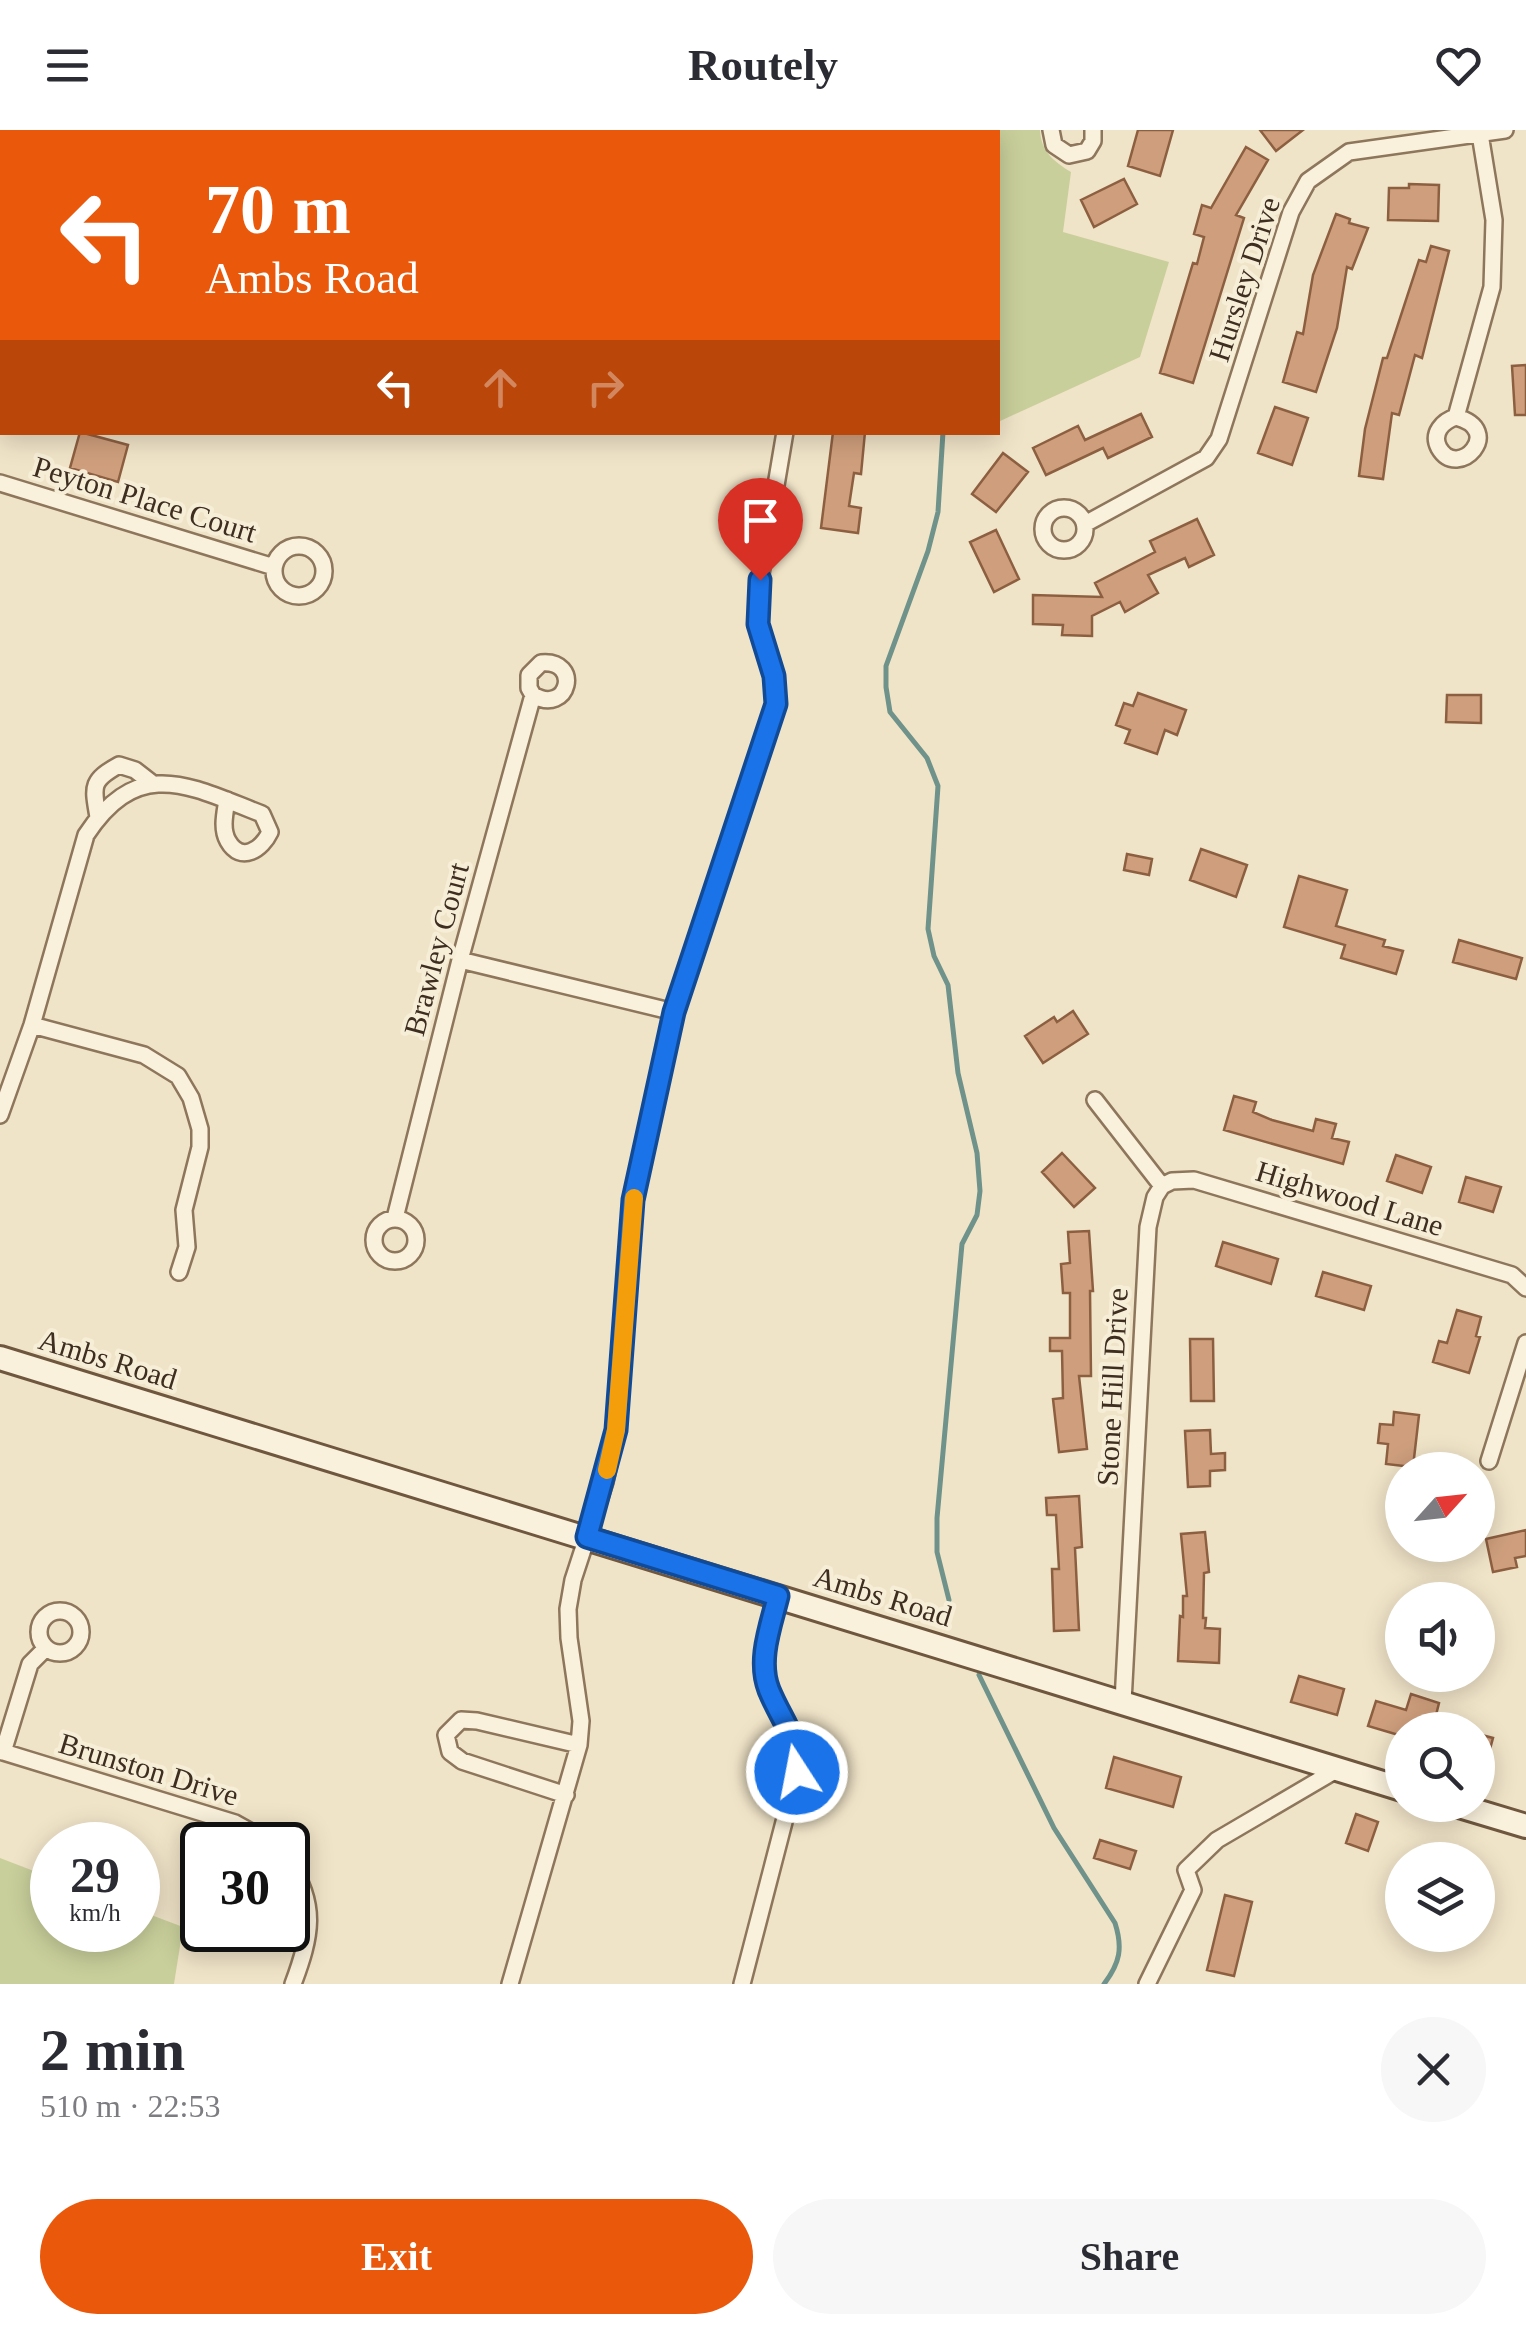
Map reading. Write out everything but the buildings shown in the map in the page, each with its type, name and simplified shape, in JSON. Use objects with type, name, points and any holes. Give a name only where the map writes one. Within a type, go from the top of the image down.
[{"type":"street","points":[[1052,130],[1054,145],[1060,152],[1078,155],[1093,142],[1093,130]]},
{"type":"street","name":"Hursley Drive","points":[[1085,524],[1206,458],[1219,438],[1291,212],[1308,180],[1350,152],[1505,130]]},
{"type":"street","points":[[1456,417],[1492,287],[1494,220],[1480,134]]},
{"type":"street","points":[[510,1984],[579,1745],[581,1721],[568,1609],[616,1430],[633,1200],[674,1012],[776,704],[774,676],[758,624],[760,580],[784,435]]},
{"type":"street","name":"Peyton Place Court","points":[[0,484],[274,567]]},
{"type":"street","name":"Brawley Court","points":[[394,1218],[533,695]]},
{"type":"street","points":[[98,817],[94,790],[100,775],[118,765],[135,770],[153,784]]},
{"type":"street","points":[[0,1114],[32,1025],[86,834],[98,817],[128,794],[159,781],[188,785],[226,800]]},
{"type":"street","points":[[460,960],[674,1012]]},
{"type":"street","points":[[32,1025],[144,1055],[178,1076],[191,1098],[200,1129],[200,1147],[184,1210],[187,1248],[179,1272]]},
{"type":"street","points":[[1096,1100],[1162,1186]]},
{"type":"street","name":"Highwood Lane","points":[[1162,1186],[1194,1180],[1512,1275],[1524,1283]]},
{"type":"street","name":"Stone Hill Drive","points":[[1123,1702],[1148,1227],[1155,1196],[1162,1186]]},
{"type":"street","points":[[1493,1452],[1526,1343]]},
{"type":"street","name":"Ambs Road","points":[[0,1358],[1385,1784]]},
{"type":"street","points":[[742,1984],[797,1772],[791,1730],[768,1687],[764,1664],[778,1596]]},
{"type":"street","name":"Brunston Drive","points":[[45,1649],[30,1664],[2,1752],[235,1822]]},
{"type":"street","points":[[566,1795],[462,1761],[450,1752],[446,1735],[461,1720],[477,1721],[579,1745]]},
{"type":"street","points":[[1146,1984],[1192,1890],[1186,1870],[1217,1840],[1338,1769]]},
{"type":"street","points":[[1495,1817],[1526,1826]]},
{"type":"street","points":[[293,1984],[304,1952]]},
{"type":"green space","points":[[1000,130],[1040,130],[1049,155],[1071,172],[1063,232],[1169,262],[1140,357],[1000,421]]},
{"type":"green space","points":[[0,1858],[30,1870],[30,1952],[160,1952],[160,1918],[180,1926],[174,1984],[0,1984]]},
{"type":"waterway","points":[[943,435],[938,512],[928,551],[886,666],[886,687],[890,712],[927,758],[938,786],[928,929],[934,956],[948,985],[958,1073],[977,1153],[980,1191],[977,1215],[962,1244],[937,1518],[937,1552],[949,1600]]},
{"type":"waterway","points":[[979,1675],[1054,1828],[1115,1923],[1118,1955],[1104,1984]]},
{"type":"slow traffic","points":[[607,1470],[622,1373],[634,1198]]},
{"type":"route","points":[[760,580],[758,624],[774,676],[776,704],[674,1012],[633,1200],[616,1430],[587,1537],[778,1596],[764,1664],[768,1687],[791,1730],[797,1772]]}]
